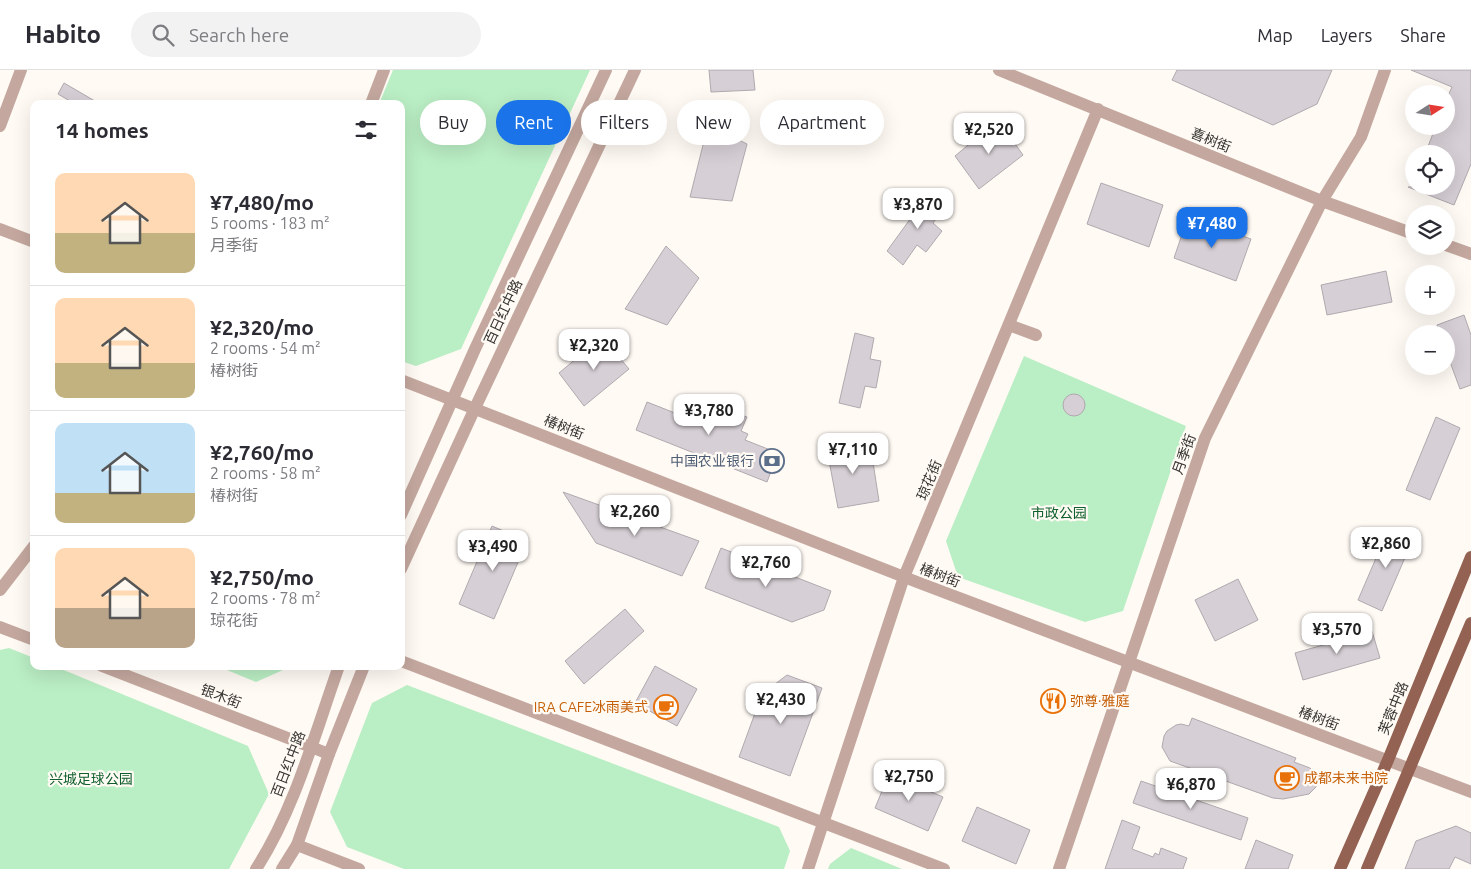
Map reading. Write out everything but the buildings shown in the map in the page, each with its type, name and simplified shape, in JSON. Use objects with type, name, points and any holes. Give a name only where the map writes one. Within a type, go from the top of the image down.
[{"type":"main road","name":"芙蓉中路","points":[[1340,869],[1388,760],[1471,557]]},
{"type":"main road","points":[[1367,869],[1471,623]]},
{"type":"street","points":[[0,126],[21,70]]},
{"type":"street","points":[[373,100],[384,70]]},
{"type":"street","name":"百日红中路","points":[[405,506],[606,70]]},
{"type":"street","name":"百日红中路","points":[[405,560],[635,70]]},
{"type":"street","name":"喜树街","points":[[999,70],[1322,201],[1405,231]]},
{"type":"street","name":"月季街","points":[[1059,869],[1205,438],[1322,201],[1361,137],[1385,70]]},
{"type":"street","name":"琼花街","points":[[808,869],[904,577],[1098,110]]},
{"type":"street","points":[[0,229],[30,240]]},
{"type":"street","points":[[1455,248],[1471,254]]},
{"type":"street","points":[[1009,325],[1036,335]]},
{"type":"street","name":"椿树街","points":[[405,381],[904,577],[1471,792]]},
{"type":"street","points":[[0,590],[30,551]]},
{"type":"street","points":[[0,627],[30,638]]},
{"type":"street","points":[[405,664],[944,869]]},
{"type":"street","name":"银木街","points":[[112,670],[329,754]]},
{"type":"street","name":"百日红中路","points":[[256,869],[269,849],[295,791],[339,670]]},
{"type":"street","points":[[282,869],[297,845],[329,754],[362,670]]},
{"type":"street","points":[[297,845],[359,869]]},
{"type":"green space","points":[[393,70],[590,70],[571,111],[571,100],[496,100],[496,145],[555,145],[461,349],[416,366],[405,362],[405,100],[381,100]]},
{"type":"green space","name":"市政公园","points":[[1024,356],[1186,426],[1123,611],[1085,622],[958,577],[946,541]]},
{"type":"green space","name":"兴城足球公园","points":[[9,648],[30,656],[30,670],[64,670],[248,746],[269,794],[229,869],[0,869],[0,650]]},
{"type":"green space","points":[[227,670],[283,670],[256,682]]},
{"type":"green space","points":[[407,685],[779,827],[790,851],[784,869],[404,869],[347,847],[330,812],[372,703]]},
{"type":"green space","points":[[851,848],[902,869],[828,869],[830,864]]},
{"type":"place","name":"中国农业银行","points":[[772,461]]},
{"type":"place","name":"弥尊·雅庭","points":[[1053,701]]},
{"type":"place","name":"IRA CAFE冰雨美式","points":[[666,707]]},
{"type":"place","name":"成都未来书院","points":[[1287,778]]}]
